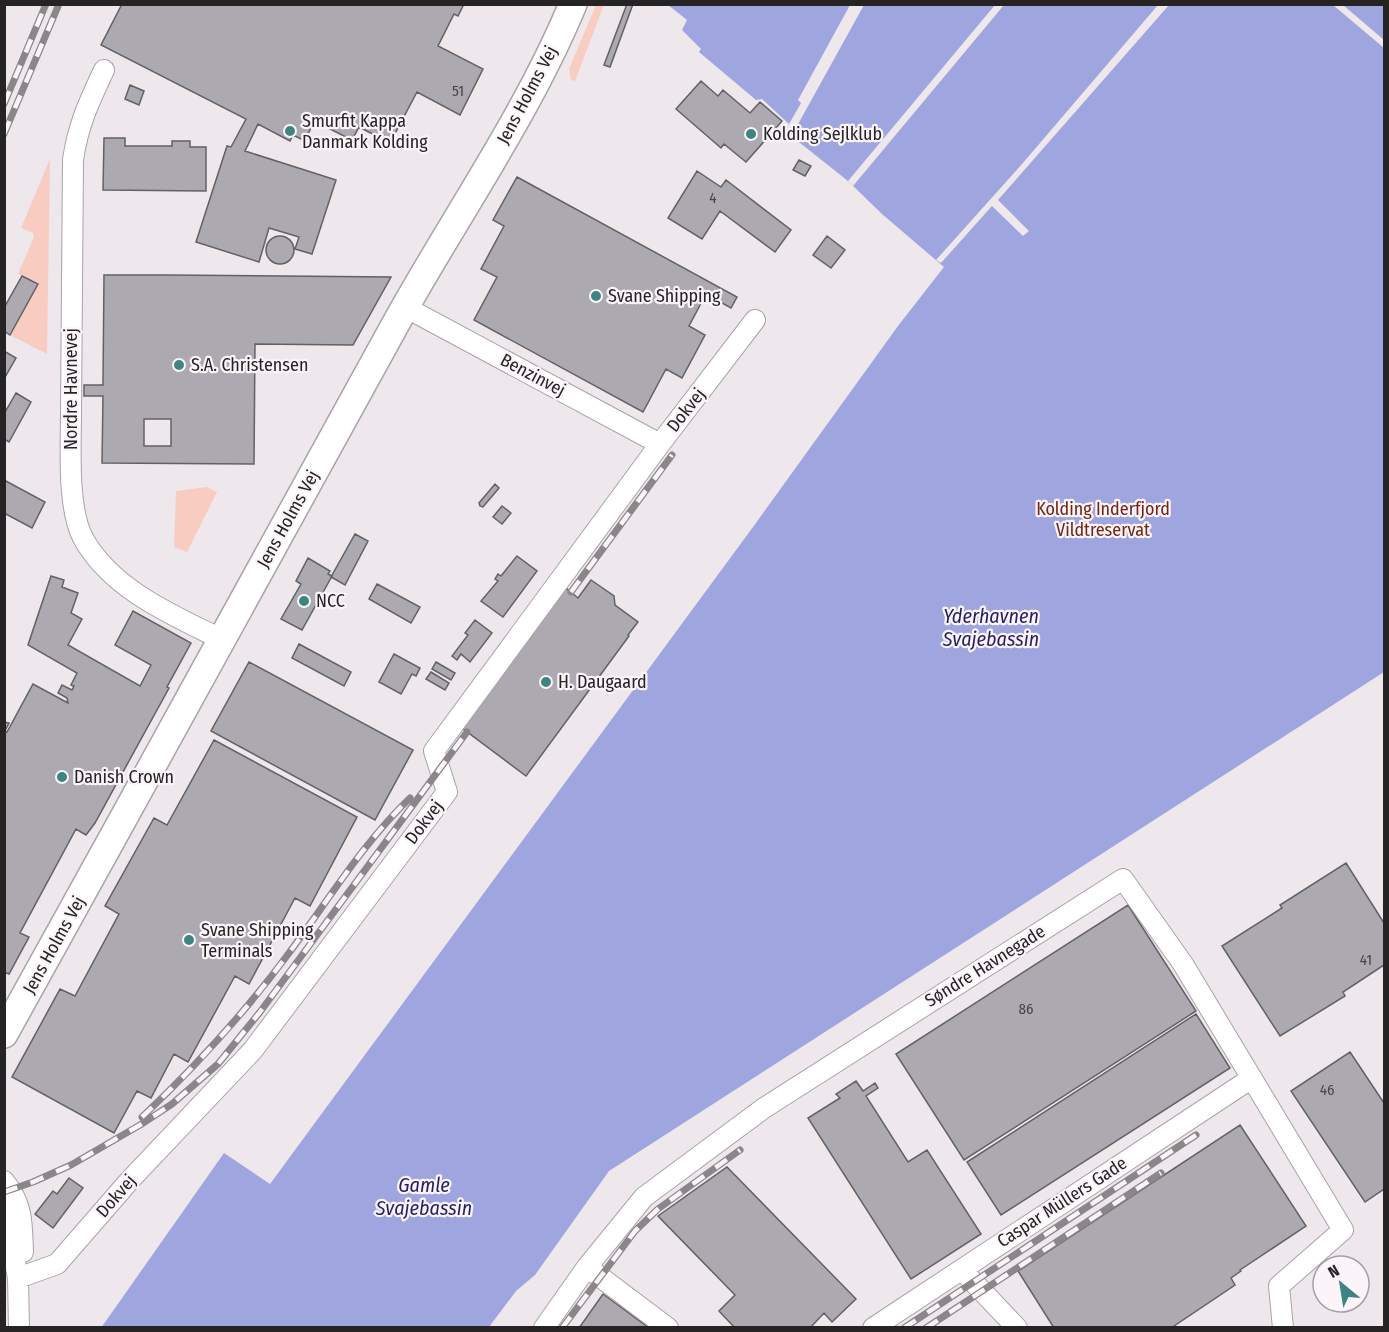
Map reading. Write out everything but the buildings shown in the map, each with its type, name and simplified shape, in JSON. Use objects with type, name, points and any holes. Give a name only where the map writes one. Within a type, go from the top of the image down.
[{"type":"main road","name":"Jens Holms Vej","points":[[4,1034],[405,307],[491,163],[573,4]]},
{"type":"street","name":"Nordre Havnevej","points":[[104,70],[84,110],[73,160],[71,323],[73,501],[82,537],[108,570],[124,584],[158,606],[222,639]]},
{"type":"street","name":"Benzinvej","points":[[405,307],[660,444]]},
{"type":"street","name":"Dokvej","points":[[18,1278],[57,1264],[130,1180],[253,1050],[447,792],[434,751],[660,444],[755,320]]},
{"type":"street","name":"Søndre Havnegade","points":[[544,1328],[586,1267],[644,1197],[764,1108],[1123,879],[1183,964],[1343,1230],[1279,1286],[1283,1328]]},
{"type":"street","name":"Caspar Müllers Gade","points":[[873,1328],[962,1270],[1000,1242],[1252,1078]]},
{"type":"street","points":[[4,1181],[12,1190],[22,1215],[23,1256],[18,1278]]},
{"type":"street","points":[[4,1208],[18,1278],[19,1328]]},
{"type":"street","points":[[586,1267],[668,1328]]},
{"type":"street","points":[[962,1270],[1017,1328]]},
{"type":"shaded area","points":[[596,5],[604,5],[575,81],[571,80],[569,69]]},
{"type":"shaded area","points":[[50,159],[47,354],[10,335],[38,285],[18,274],[34,237],[33,233],[21,228]]},
{"type":"shaded area","points":[[207,487],[217,492],[187,552],[174,547],[176,491]]},
{"type":"water","name":"Kolding Inderfjord Vildtreservat","points":[[668,5],[1384,5],[1384,672],[609,1171],[535,1275],[516,1291],[489,1327],[101,1328],[224,1153],[270,1184],[898,326],[944,267],[882,214],[848,181],[785,131],[789,124],[762,99],[756,100],[699,52],[701,49],[682,30],[687,20]]},
{"type":"pier","points":[[850,5],[864,5],[792,135],[785,131],[801,103],[798,100]]},
{"type":"pier","points":[[995,5],[1004,5],[853,186],[848,181]]},
{"type":"pier","points":[[1158,5],[1169,5],[998,200],[1029,231],[1023,236],[992,206],[941,263],[936,260],[1022,164]]},
{"type":"pier","points":[[1333,5],[1343,5],[1384,40],[1384,48]]},
{"type":"railway","points":[[4,104],[46,4]]},
{"type":"railway","points":[[4,134],[59,4]]},
{"type":"railway","points":[[571,592],[672,455]]},
{"type":"railway","points":[[4,1192],[71,1165],[140,1125],[172,1104],[218,1064],[260,1012],[467,732]]},
{"type":"railway","points":[[142,1117],[199,1060],[252,1000],[360,855],[410,798]]},
{"type":"railway","points":[[904,1328],[1196,1135]]},
{"type":"railway","points":[[562,1328],[635,1231],[658,1209],[740,1150]]},
{"type":"railway","points":[[926,1328],[1161,1173]]},
{"type":"place","name":"Smurfit Kappa Danmark Kolding","points":[[290,131]]},
{"type":"place","name":"Kolding Sejlklub","points":[[751,134]]},
{"type":"place","name":"Svane Shipping","points":[[596,296]]},
{"type":"place","name":"S.A. Christensen","points":[[179,365]]},
{"type":"place","name":"NCC","points":[[304,601]]},
{"type":"place","name":"H. Daugaard","points":[[546,682]]},
{"type":"place","name":"Danish Crown","points":[[62,777]]},
{"type":"place","name":"Svane Shipping Terminals","points":[[189,940]]},
{"type":"water label","name":"Yderhavnen Svajebassin","points":[[991,628]]},
{"type":"water label","name":"Gamle Svajebassin","points":[[424,1196]]}]
